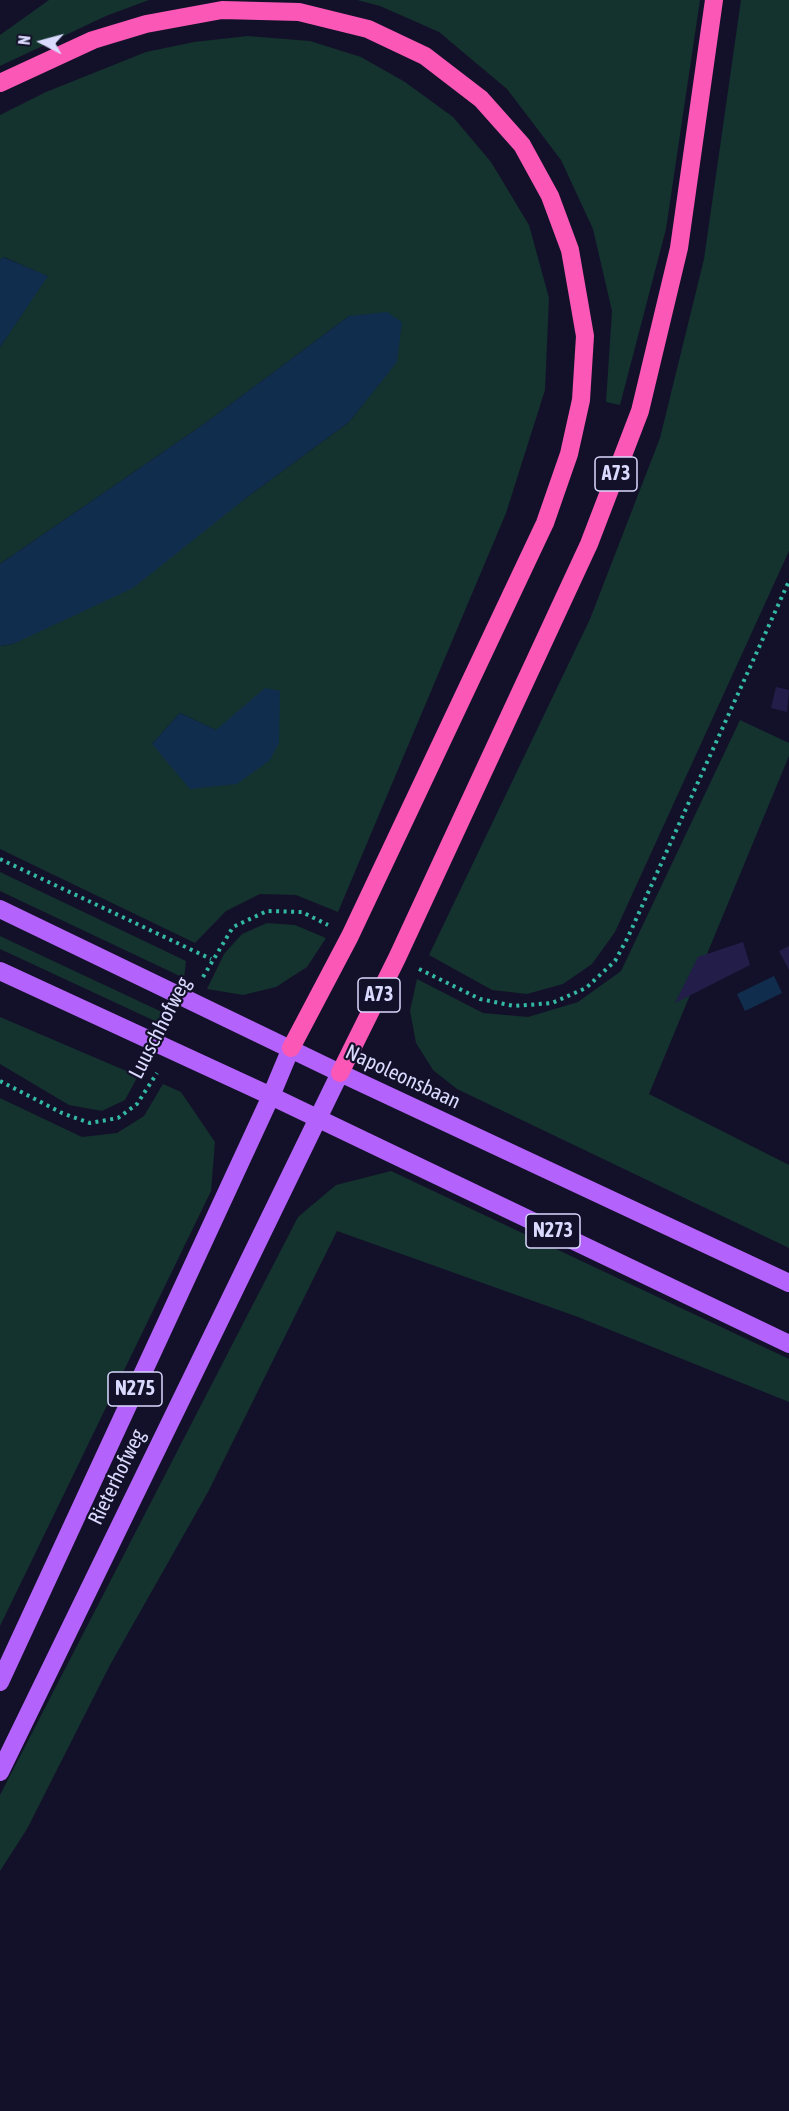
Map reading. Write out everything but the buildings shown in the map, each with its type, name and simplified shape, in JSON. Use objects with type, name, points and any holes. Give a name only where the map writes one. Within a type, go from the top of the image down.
[{"type":"highway","name":"A73","points":[[340,1073],[397,958],[590,544],[640,411],[679,248],[714,0]]},
{"type":"highway","name":"A73","points":[[0,83],[93,40],[146,24],[222,10],[299,12],[368,29],[425,56],[488,106],[522,145],[550,196],[570,250],[585,336],[581,400],[569,454],[545,523],[350,936],[291,1048]]},
{"type":"main road","name":"Napoleonsbaan","points":[[0,909],[340,1073],[789,1283]]},
{"type":"main road","name":"N273","points":[[0,971],[272,1096],[789,1344]]},
{"type":"main road","name":"Rieterhofweg","points":[[0,1682],[272,1096],[291,1048]]},
{"type":"main road","name":"Rieterhofweg","points":[[0,1772],[340,1073]]},
{"type":"path","points":[[397,958],[480,999],[514,1006],[552,1003],[586,988],[615,961],[628,937],[789,581]]},
{"type":"path","points":[[0,860],[211,958]]},
{"type":"path","name":"Luuschhofweg","points":[[191,1001],[211,958],[233,927],[267,911],[302,912],[350,936]]},
{"type":"path","name":"Luuschhofweg","points":[[0,1081],[62,1113],[90,1123],[118,1118],[137,1104],[153,1081],[168,1049]]},
{"type":"green space","points":[[49,0],[149,0],[106,16],[0,66],[0,35]]},
{"type":"green space","points":[[357,0],[700,0],[666,229],[620,405],[606,402],[612,311],[593,229],[561,160],[507,89],[439,32],[380,6]]},
{"type":"green space","points":[[741,0],[789,0],[789,551],[615,932],[592,964],[563,984],[527,994],[492,990],[429,955],[590,619],[660,438],[704,259]]},
{"type":"green space","points":[[248,36],[310,41],[361,57],[405,82],[453,117],[491,162],[529,225],[549,298],[545,390],[506,513],[338,912],[296,895],[260,894],[226,911],[195,943],[0,849],[0,646],[13,644],[246,498],[349,422],[396,362],[349,316],[204,424],[0,564],[0,347],[47,276],[4,257],[0,260],[0,115],[46,92],[146,52],[194,42]],"holes":[[[180,713],[216,730],[152,744]]]},
{"type":"green space","points":[[740,720],[789,743],[789,756],[649,1094],[789,1165],[789,1248],[457,1089],[433,1070],[416,1043],[410,1011],[417,979],[483,1013],[528,1017],[578,1002],[621,971]]},
{"type":"green space","points":[[0,872],[186,961],[184,978],[0,891]]},
{"type":"green space","points":[[267,923],[295,925],[326,938],[307,967],[276,987],[243,995],[207,989],[224,954],[242,934]]},
{"type":"green space","points":[[0,936],[162,1012],[157,1022],[0,949]]},
{"type":"green space","points":[[0,1017],[138,1076],[125,1100],[102,1111],[69,1105],[0,1064]]},
{"type":"green space","points":[[163,1084],[181,1092],[215,1142],[211,1191],[0,1626],[0,1098],[82,1137],[117,1133],[144,1116]]},
{"type":"green space","points":[[391,1171],[789,1359],[789,1402],[578,1317],[337,1231],[208,1492],[110,1665],[27,1829],[0,1871],[0,1795],[298,1217],[336,1185]]},
{"type":"water","points":[[3,257],[48,276],[0,347],[0,260]]},
{"type":"water","points":[[387,312],[402,322],[397,362],[349,422],[246,498],[133,588],[13,644],[0,646],[0,564],[204,424],[349,316]]},
{"type":"water","points":[[265,688],[280,691],[279,743],[270,760],[237,784],[190,789],[152,744],[180,713],[216,730]]},
{"type":"water","points":[[774,976],[782,993],[745,1011],[737,994]]}]
